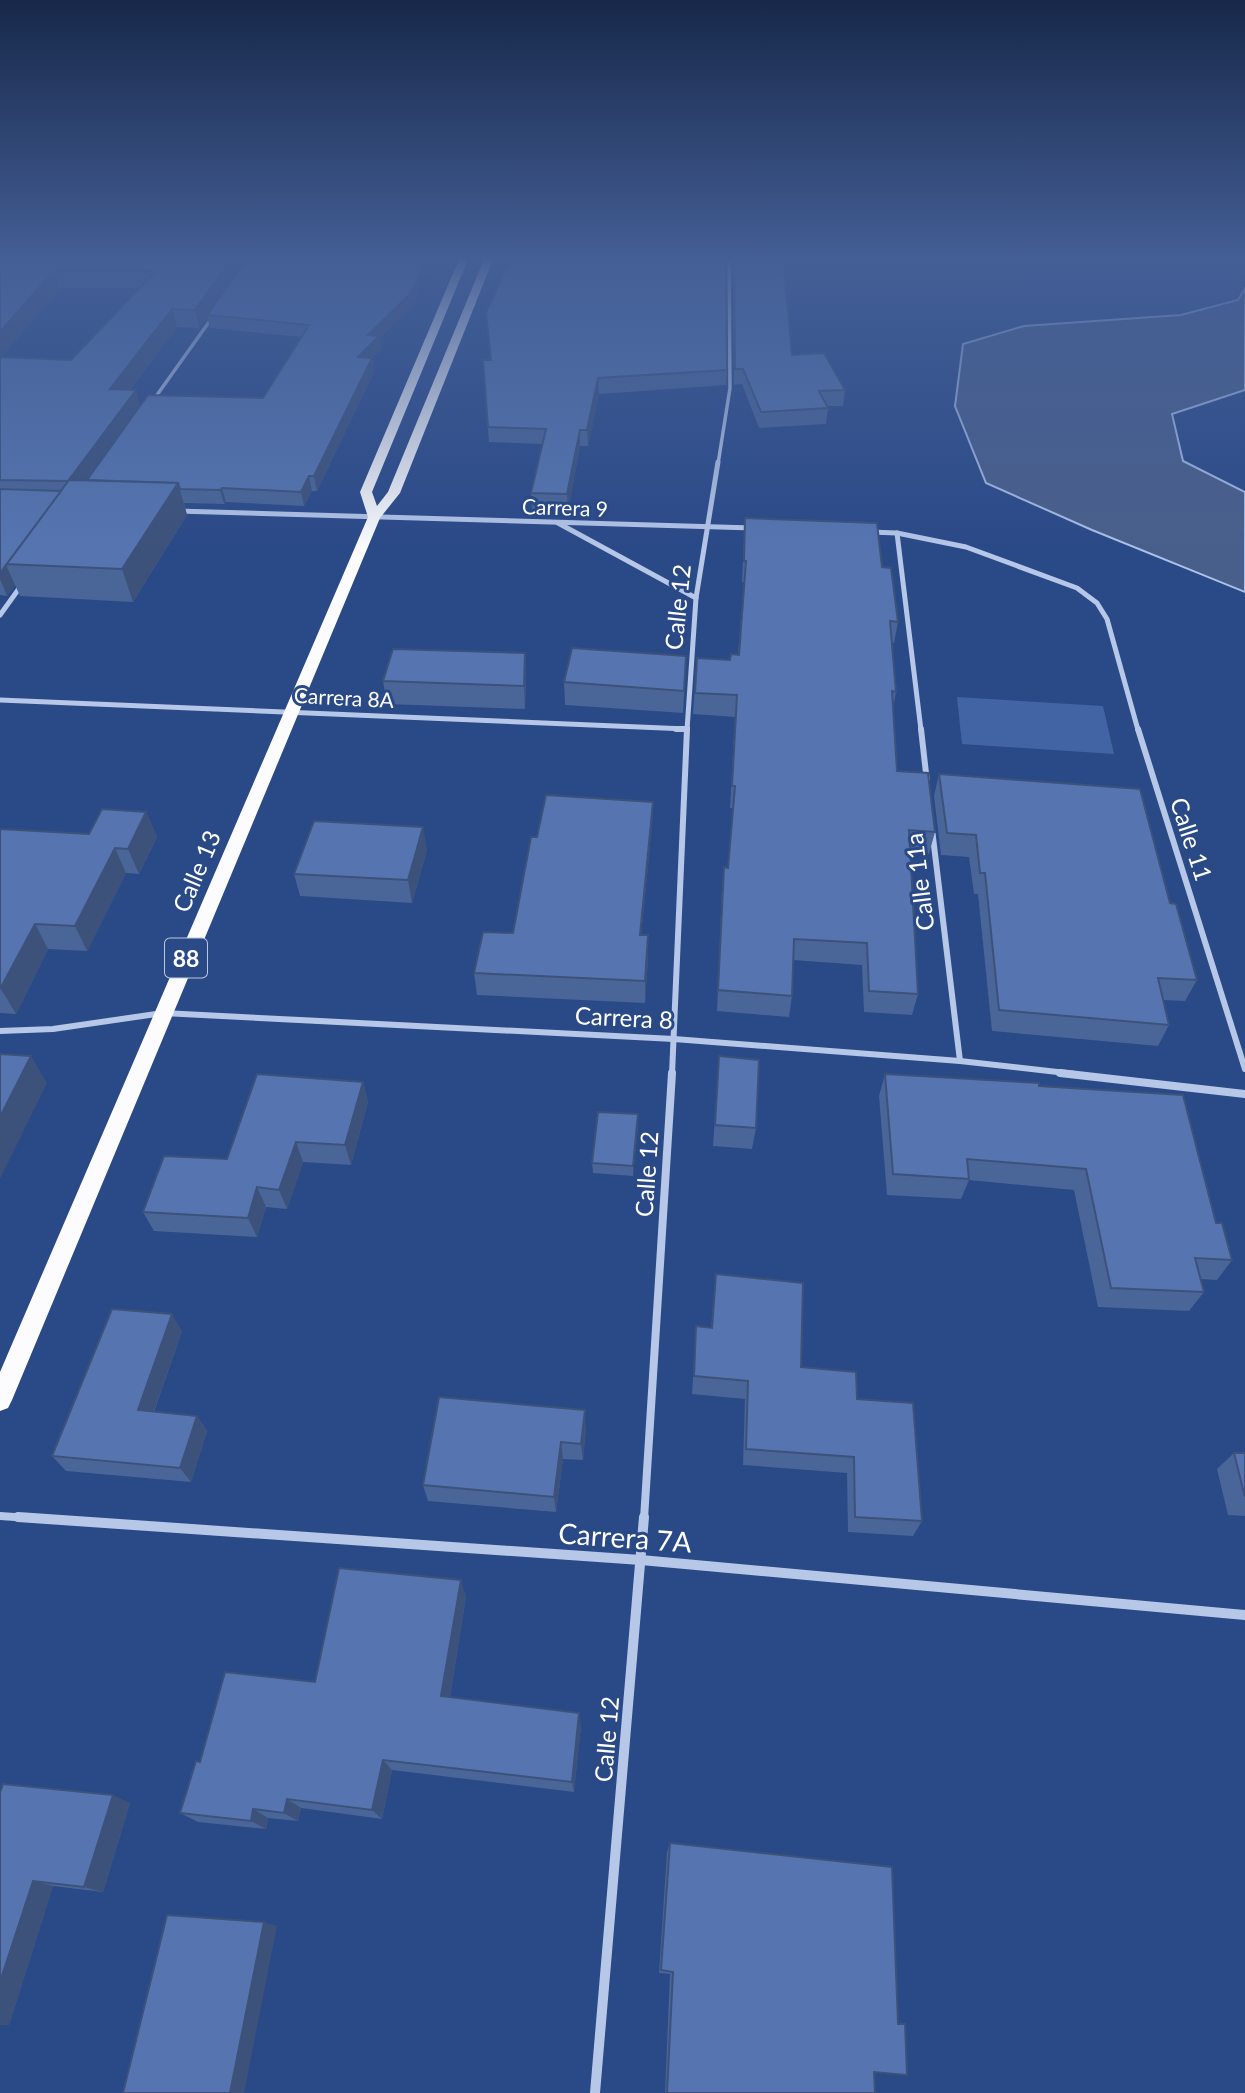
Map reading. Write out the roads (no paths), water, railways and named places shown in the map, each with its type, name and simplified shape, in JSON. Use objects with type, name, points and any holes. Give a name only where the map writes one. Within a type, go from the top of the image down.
[{"type":"highway","name":"Calle 13","points":[[373,517],[366,492],[424,355]]},
{"type":"highway","name":"Calle 13","points":[[0,1400],[373,517],[394,493],[450,355]]},
{"type":"street","points":[[150,405],[186,355]]},
{"type":"street","name":"Calle 12","points":[[595,2093],[641,1560],[674,1039],[687,729],[696,598],[730,388],[730,355]]},
{"type":"street","name":"Carrera 9","points":[[171,510],[760,529]]},
{"type":"street","points":[[556,523],[696,598]]},
{"type":"street","points":[[869,532],[897,533]]},
{"type":"street","name":"Calle 11","points":[[897,533],[966,547],[1077,588],[1097,603],[1107,619],[1147,762],[1245,1069]]},
{"type":"street","name":"Calle 11a","points":[[897,533],[928,797]]},
{"type":"street","points":[[0,615],[31,572]]},
{"type":"street","name":"Carrera 8A","points":[[0,700],[290,710],[687,729]]},
{"type":"street","name":"Calle 11a","points":[[932,824],[960,1060]]},
{"type":"street","name":"Carrera 8","points":[[0,1031],[53,1029],[163,1013],[674,1039],[960,1060],[1245,1094]]},
{"type":"street","name":"Carrera 7A","points":[[0,1516],[641,1560],[1245,1615]]}]
